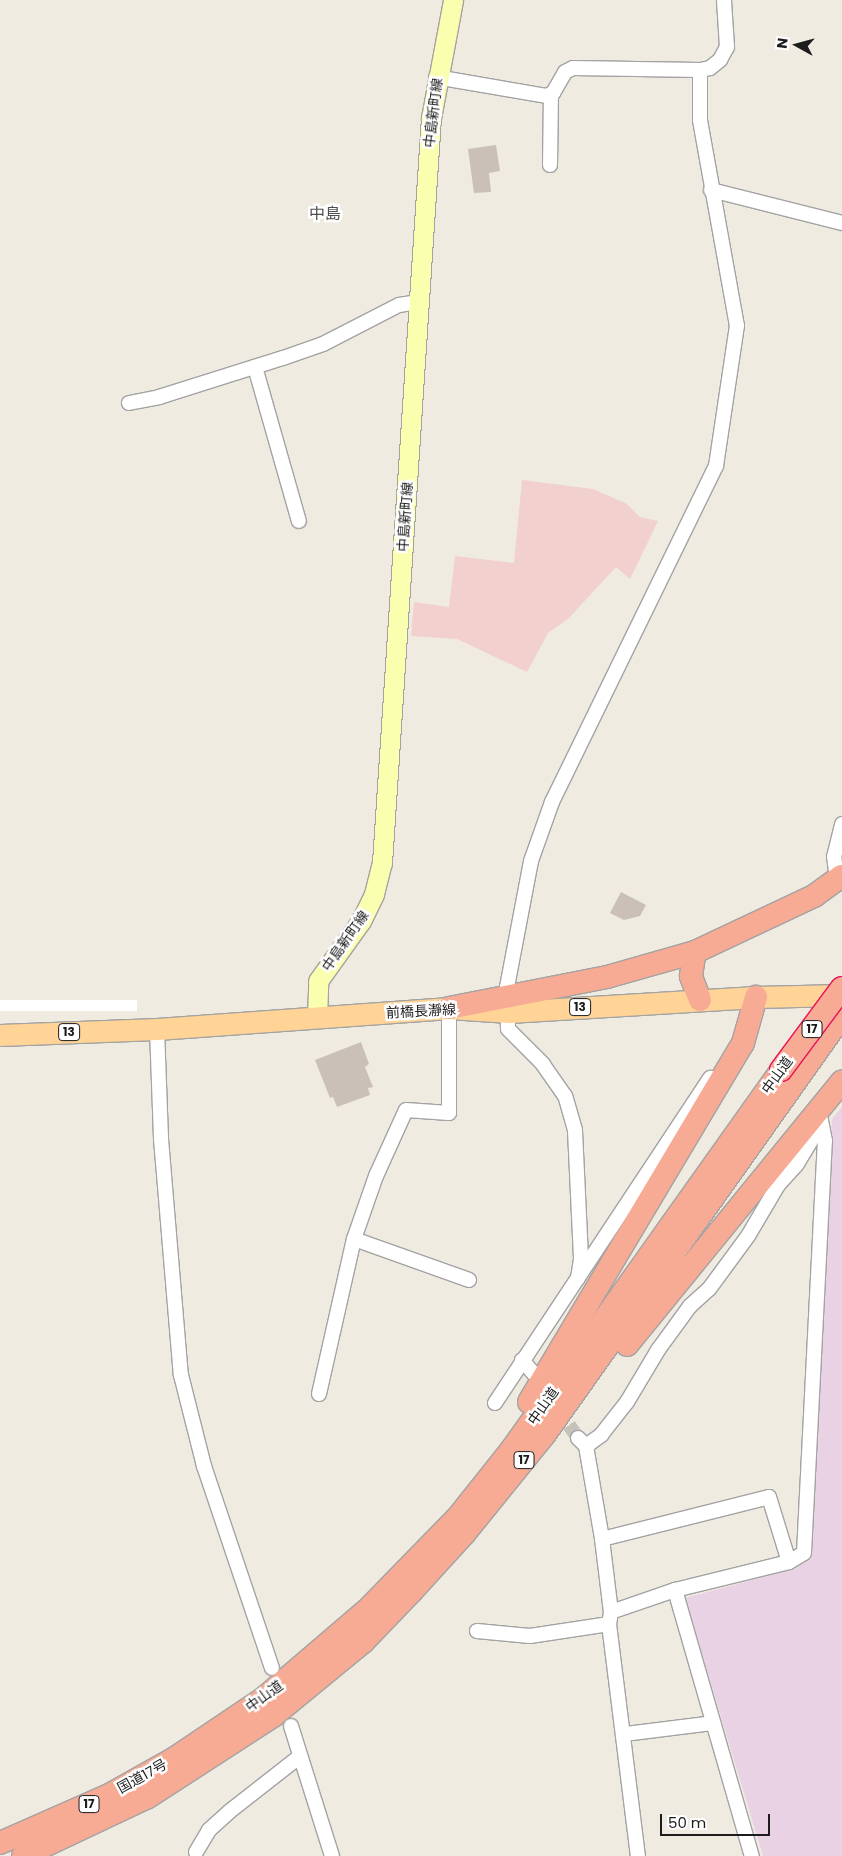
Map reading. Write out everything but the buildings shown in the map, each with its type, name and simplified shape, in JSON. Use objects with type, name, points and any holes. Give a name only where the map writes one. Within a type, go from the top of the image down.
[{"type":"highway","points":[[449,1008],[509,1003],[695,952],[814,896],[839,878]]},
{"type":"highway","points":[[695,952],[691,976],[700,1000]]},
{"type":"highway","name":"中山道","points":[[174,1782],[273,1716],[363,1642],[464,1534],[546,1434],[792,1070],[842,988]]},
{"type":"highway","name":"17","points":[[457,1518],[743,1043],[756,996]]},
{"type":"highway","name":"中山道","points":[[175,1758],[264,1698],[320,1653],[457,1518],[512,1450],[792,1070],[842,1016]]},
{"type":"highway","name":"17","points":[[363,1642],[430,1586],[514,1496],[613,1362],[820,1118],[842,1081]]},
{"type":"highway","name":"国道17号","points":[[0,1843],[109,1795],[175,1758]]},
{"type":"highway","name":"国道17号","points":[[23,1856],[110,1817],[174,1782]]},
{"type":"main road","name":"中島新町線","points":[[317,1018],[318,981],[362,920],[374,894],[382,863],[431,118],[436,77],[453,0]]},
{"type":"main road","name":"13","points":[[509,1003],[700,1000],[756,996],[842,996]]},
{"type":"main road","name":"前橋長瀞線","points":[[0,1035],[147,1029],[449,1008]]},
{"type":"street","points":[[550,164],[551,94],[565,72],[573,68],[700,70],[720,60],[727,47],[724,0]]},
{"type":"street","points":[[578,1278],[581,1258],[575,1130],[560,1088],[543,1064],[508,1029],[509,1003],[507,987],[531,861],[552,802],[716,466],[737,326],[711,190],[700,120],[700,70]]},
{"type":"street","points":[[436,77],[551,94]]},
{"type":"street","points":[[711,190],[842,223]]},
{"type":"street","points":[[129,403],[255,367],[323,344],[399,305],[419,302]]},
{"type":"street","points":[[255,367],[299,521]]},
{"type":"street","points":[[839,878],[834,858],[842,824]]},
{"type":"street","points":[[319,1394],[354,1239],[376,1176],[406,1110],[449,1113],[449,1008]]},
{"type":"street","points":[[147,1029],[161,1139],[181,1375],[204,1466],[272,1668]]},
{"type":"street","points":[[495,1403],[724,1057]]},
{"type":"street","points":[[638,1856],[602,1539],[582,1442],[601,1435],[627,1402],[690,1306],[709,1289],[748,1236],[778,1185],[797,1164],[820,1118]]},
{"type":"street","points":[[476,1631],[530,1636],[610,1618],[675,1590],[788,1562],[804,1553],[806,1546],[825,1141],[820,1118]]},
{"type":"street","points":[[354,1239],[469,1280]]},
{"type":"street","points":[[522,1360],[534,1374]]},
{"type":"street","points":[[602,1539],[769,1497],[788,1562]]},
{"type":"street","points":[[675,1590],[752,1856]]},
{"type":"street","points":[[625,1734],[712,1723]]},
{"type":"street","points":[[291,1726],[299,1757],[332,1856]]},
{"type":"street","points":[[196,1852],[209,1830],[230,1810],[299,1757]]},
{"type":"shaded area","points":[[522,480],[593,489],[627,504],[640,517],[658,521],[630,579],[616,567],[568,619],[548,633],[527,672],[457,639],[411,636],[414,602],[449,607],[455,556],[514,563]]},
{"type":"shaded area","points":[[842,1107],[842,1856],[763,1856],[685,1598],[797,1568],[797,1564],[813,1550],[811,1538],[832,1119]]},
{"type":"pier","points":[[0,1000],[137,1000],[137,1011],[0,1011]]},
{"type":"tunnel","points":[[557,1408],[578,1438]]},
{"type":"district","name":"中島","points":[[325,214]]}]
